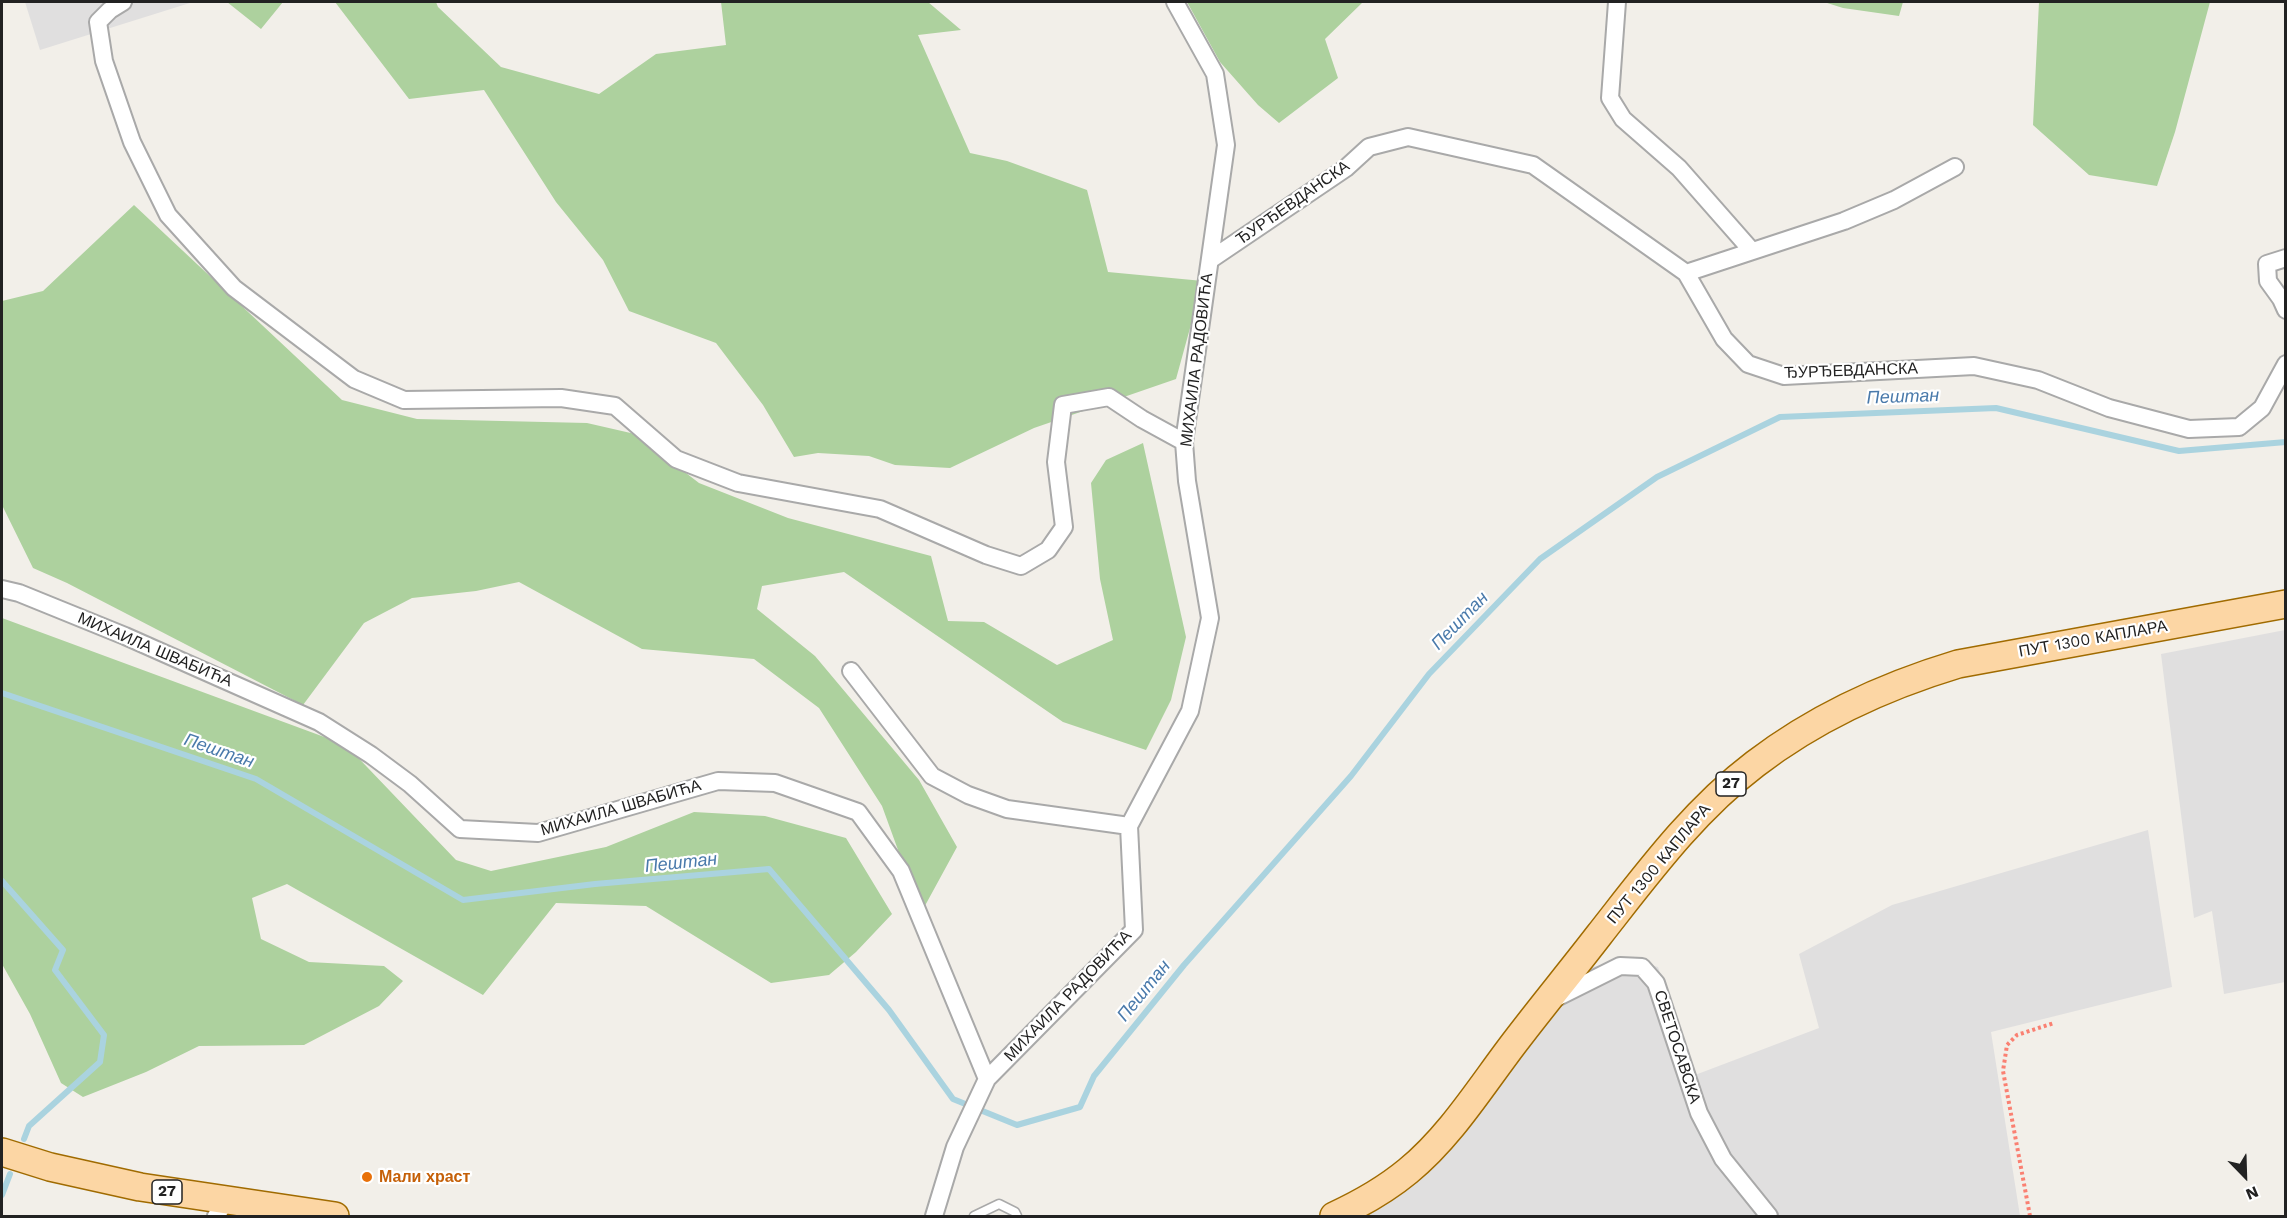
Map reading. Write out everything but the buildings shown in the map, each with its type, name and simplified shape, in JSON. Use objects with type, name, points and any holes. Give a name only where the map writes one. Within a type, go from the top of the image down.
[{"type":"main road","name":"ПУТ 1300 КАПЛАРА","points":[[1334,1216],[1394,1182],[1423,1158],[1458,1117],[1663,855],[1705,808],[1755,764],[1833,715],[1891,687],[1958,664],[2286,604]]},
{"type":"main road","name":"27","points":[[2,1152],[50,1167],[221,1208],[335,1216]]},
{"type":"street","points":[[123,2],[110,9],[98,22],[104,61],[132,142],[168,215],[234,288],[354,379],[404,400],[561,398],[615,406],[676,459],[738,483],[880,509],[986,555],[1021,566],[1048,550],[1064,527],[1056,462],[1063,405],[1109,397],[1184,442]]},
{"type":"street","name":"МИХАИЛА РАДОВИЋА","points":[[934,1216],[955,1147],[987,1079],[1134,930],[1128,826],[1190,711],[1210,618],[1187,481],[1184,442],[1226,145],[1215,74],[1175,2]]},
{"type":"street","points":[[1617,2],[1610,98],[1623,119],[1679,168],[1752,251]]},
{"type":"street","name":"ЂУРЂЕВДАНСКА","points":[[1210,260],[1346,168],[1369,147],[1408,137],[1533,165],[1686,273],[1724,339],[1740,356],[1748,364],[1784,376],[1974,366],[2038,380],[2109,408],[2189,429],[2240,427],[2262,408],[2286,364]]},
{"type":"street","points":[[1686,273],[1844,221],[1894,200],[1955,167]]},
{"type":"street","points":[[2286,258],[2267,264],[2268,281],[2286,310]]},
{"type":"street","name":"МИХАИЛА ШВАБИЋА","points":[[2,589],[20,593],[125,636],[319,722],[394,772],[460,829],[538,834],[718,781],[775,783],[858,812],[902,871],[987,1079]]},
{"type":"street","points":[[851,671],[932,776],[968,795],[1007,809],[1128,826]]},
{"type":"street","name":"СВЕТОСАВСКА","points":[[1545,1003],[1620,966],[1642,967],[1656,983],[1699,1113],[1723,1159],[1770,1216]]},
{"type":"lane","points":[[975,1216],[999,1204],[1015,1212],[1017,1216]]},
{"type":"path","points":[[2030,1216],[2003,1071],[2007,1045],[2017,1035],[2054,1023]]},
{"type":"shaded area","points":[[25,2],[193,2],[40,50]]},
{"type":"shaded area","points":[[2285,630],[2285,982],[2224,994],[2212,911],[2194,918],[2161,654]]},
{"type":"shaded area","points":[[2148,830],[2172,987],[1991,1032],[2020,1216],[1355,1216],[1569,972],[1630,959],[1658,967],[1695,1075],[1819,1028],[1799,954],[1892,905]]},
{"type":"green space","points":[[227,2],[283,2],[261,29]]},
{"type":"green space","points":[[335,2],[436,2],[438,7],[501,67],[599,94],[656,54],[726,45],[721,2],[928,2],[961,30],[918,35],[970,153],[1007,161],[1087,190],[1108,272],[1203,281],[1176,379],[1034,428],[950,468],[895,465],[869,456],[818,453],[794,457],[763,405],[716,343],[629,311],[603,260],[556,202],[484,90],[409,99]]},
{"type":"green space","points":[[1187,2],[1363,2],[1325,39],[1338,78],[1279,123],[1258,105],[1220,62]]},
{"type":"green space","points":[[1824,2],[1903,2],[1899,16],[1843,8]]},
{"type":"green space","points":[[2039,2],[2210,2],[2175,132],[2157,186],[2089,175],[2033,125]]},
{"type":"green space","points":[[134,205],[342,400],[417,419],[587,423],[635,434],[699,483],[788,518],[931,556],[948,621],[984,622],[1057,665],[1113,640],[1100,579],[1091,483],[1106,460],[1143,443],[1186,637],[1171,700],[1146,750],[1063,722],[844,572],[762,586],[757,609],[815,656],[919,780],[957,847],[921,913],[882,806],[819,708],[754,659],[642,649],[519,582],[476,591],[412,598],[364,623],[303,705],[67,583],[33,568],[2,505],[2,301],[43,291]]},
{"type":"green space","points":[[2,618],[346,745],[456,860],[491,871],[606,847],[694,812],[765,816],[846,838],[892,914],[856,952],[829,975],[771,983],[646,906],[556,903],[483,995],[287,884],[252,898],[261,939],[309,962],[384,966],[403,981],[379,1006],[304,1045],[199,1046],[146,1072],[83,1097],[61,1083],[30,1014],[2,964]]},
{"type":"waterway","name":"Пештан","points":[[2,693],[256,779],[463,900],[595,884],[769,869],[889,1010],[953,1099],[1017,1125],[1080,1107],[1094,1076],[1184,965],[1351,776],[1429,674],[1540,559],[1657,477],[1780,417],[1996,408],[2179,451],[2286,442]]},
{"type":"waterway","points":[[2,881],[63,950],[55,970],[104,1035],[100,1062],[29,1126],[24,1139]]},
{"type":"waterway","points":[[2,1195],[10,1174]]},
{"type":"place","name":"Мали храст","points":[[367,1177]]}]
